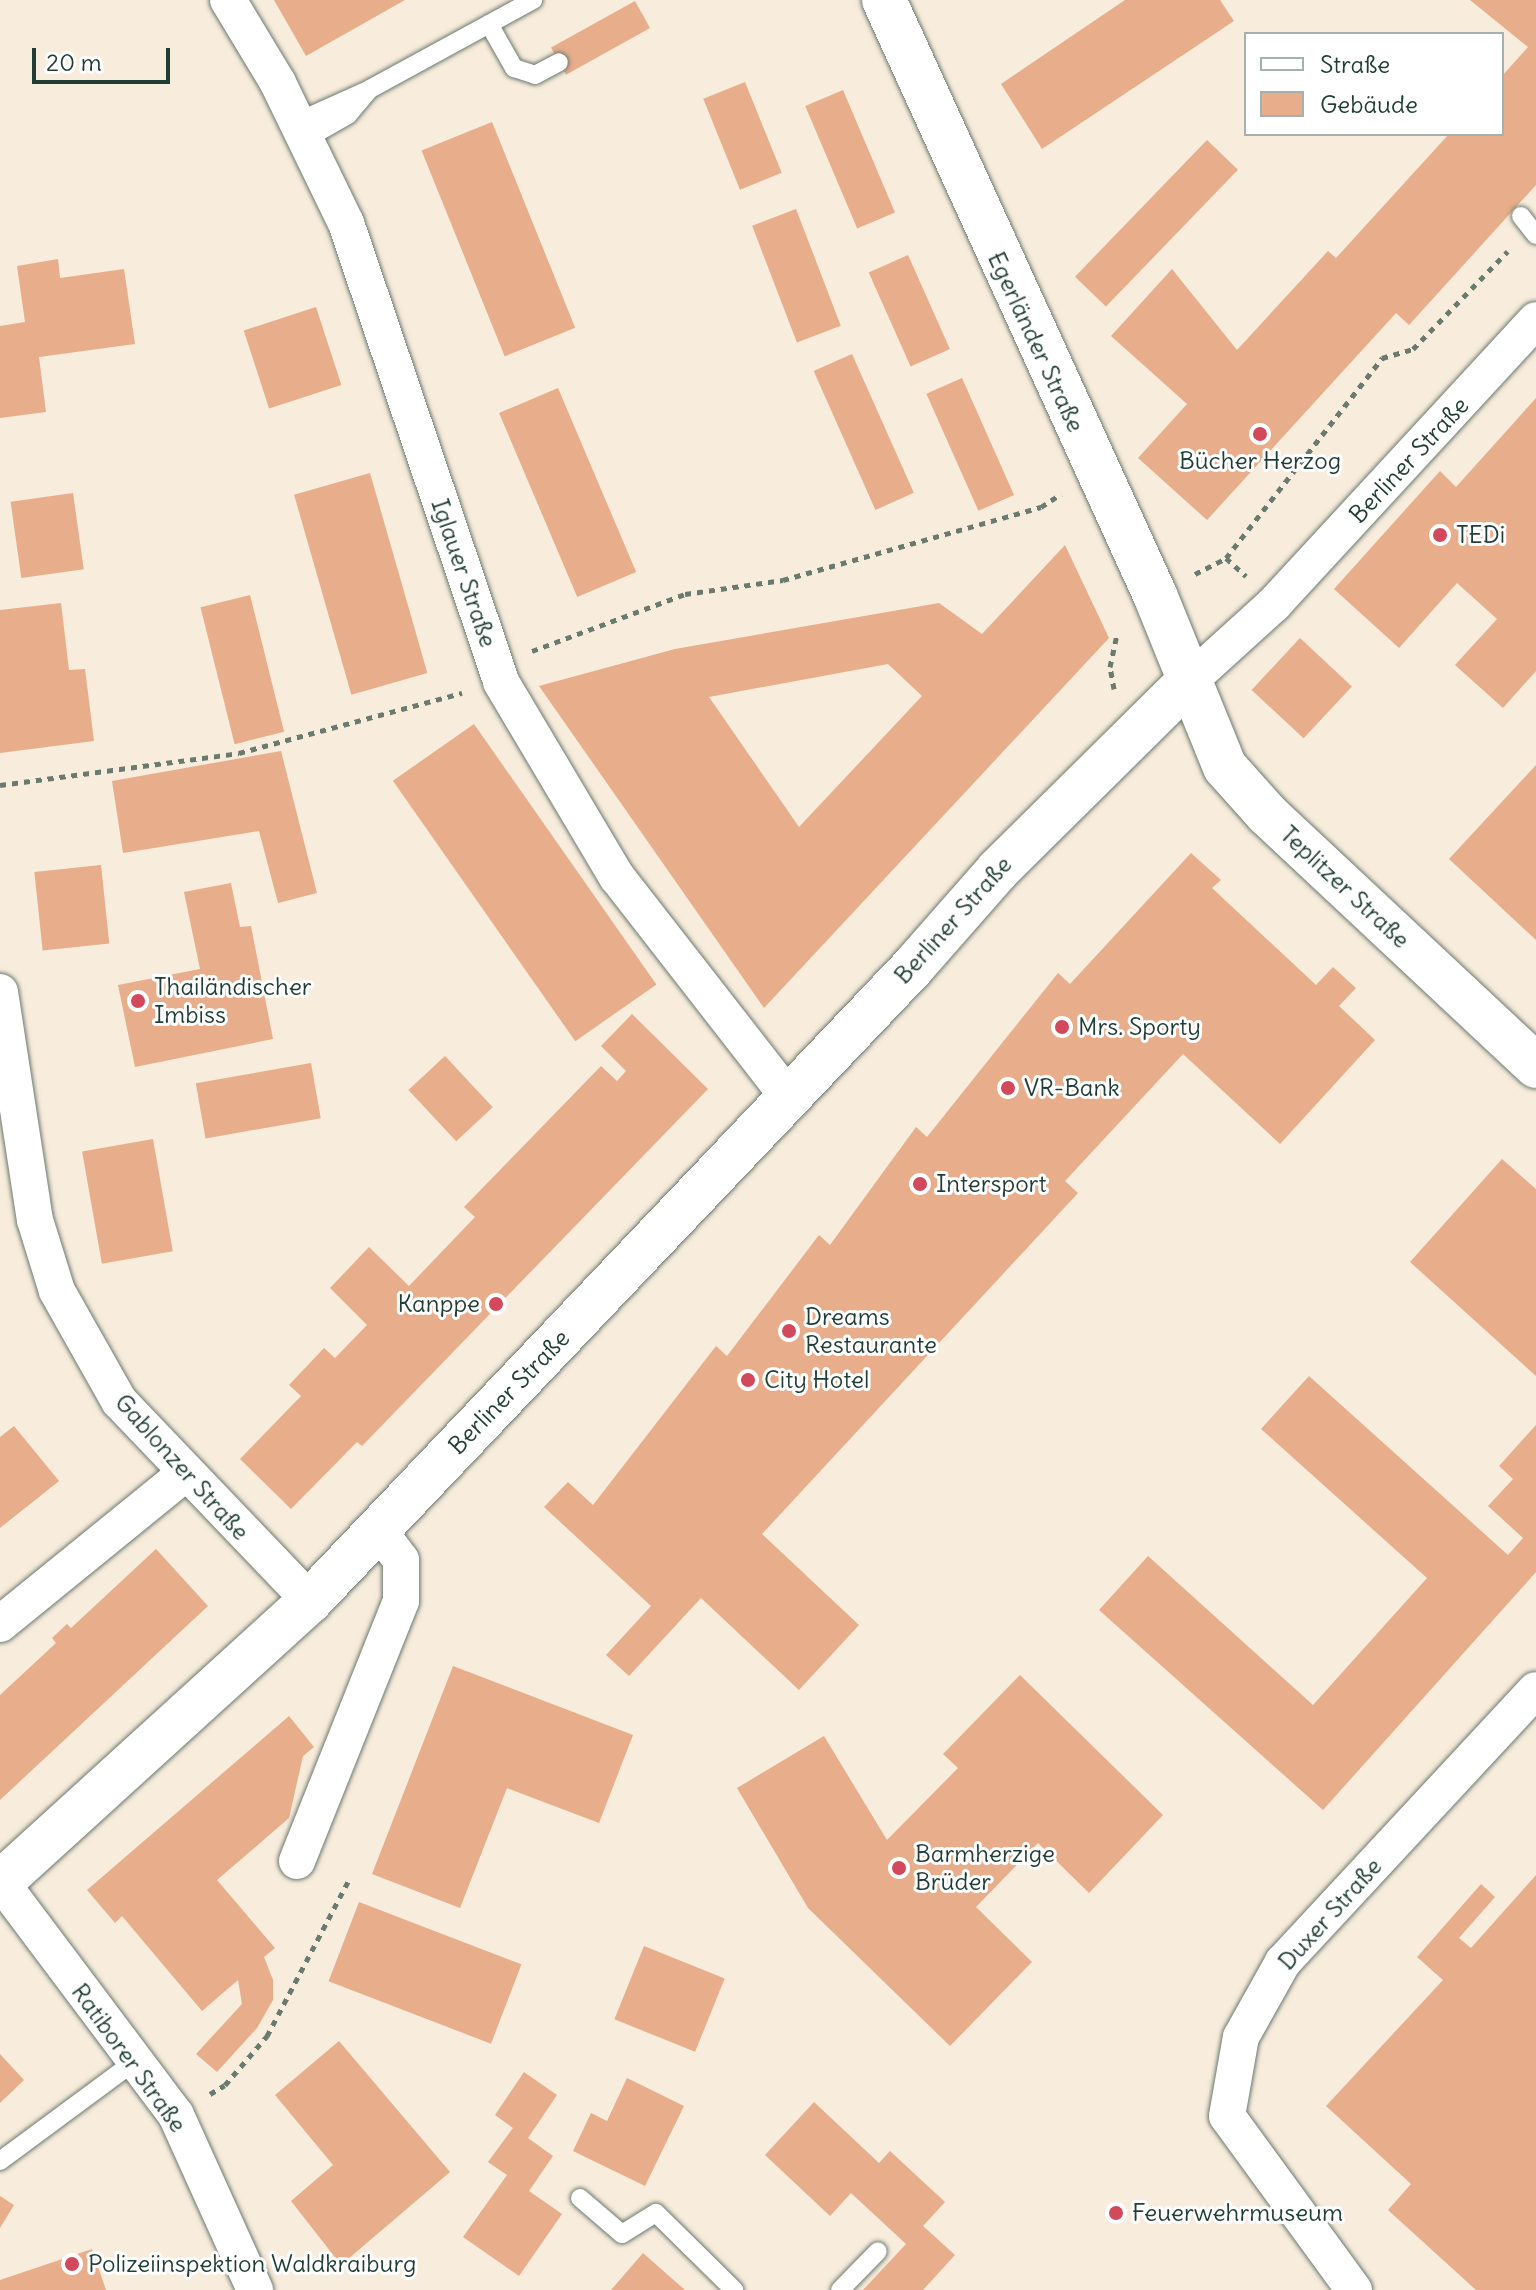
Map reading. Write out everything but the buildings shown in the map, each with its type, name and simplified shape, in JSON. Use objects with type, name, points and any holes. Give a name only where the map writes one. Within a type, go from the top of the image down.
[{"type":"street","name":"Egerländer Straße","points":[[884,0],[1155,595],[1187,683]]},
{"type":"street","name":"Iglauer Straße","points":[[230,3],[302,130],[346,223],[498,673],[617,877],[789,1098]]},
{"type":"street","name":"Berliner Straße","points":[[1,1883],[310,1601],[789,1098],[998,870],[1187,683],[1274,604],[1536,320]]},
{"type":"street","name":"Teplitzer Straße","points":[[1187,683],[1225,767],[1267,814],[1536,1066]]},
{"type":"street","name":"Gablonzer Straße","points":[[0,992],[10,1138],[57,1291],[119,1401],[310,1601]]},
{"type":"street","points":[[0,1624],[186,1473]]},
{"type":"street","points":[[297,1861],[401,1601],[401,1560],[378,1529]]},
{"type":"street","name":"Duxer Straße","points":[[1354,2290],[1227,2116],[1241,2037],[1283,1962],[1536,1690]]},
{"type":"street","name":"Ratiborer Straße","points":[[1,1883],[176,2115],[255,2290]]},
{"type":"lane","points":[[302,130],[533,0]]},
{"type":"lane","points":[[489,24],[514,68],[535,75],[559,62]]},
{"type":"lane","points":[[0,2161],[134,2062]]},
{"type":"lane","points":[[580,2198],[622,2234],[656,2213],[734,2290]]},
{"type":"lane","points":[[840,2290],[878,2251]]},
{"type":"path","points":[[1187,578],[1226,558],[1382,358],[1413,349],[1529,226]]},
{"type":"path","points":[[0,785],[239,753],[498,673],[685,594],[783,580],[1050,501]]},
{"type":"path","points":[[1114,689],[1110,667],[1118,637],[1116,627]]},
{"type":"path","points":[[176,2115],[225,2085],[267,2036],[349,1880]]},
{"type":"place","name":"Bücher Herzog","points":[[1260,434]]},
{"type":"place","name":"TEDi","points":[[1440,535]]},
{"type":"place","name":"Thailändischer Imbiss","points":[[138,1001]]},
{"type":"place","name":"Mrs. Sporty","points":[[1062,1027]]},
{"type":"place","name":"VR-Bank","points":[[1008,1088]]},
{"type":"place","name":"Intersport","points":[[920,1184]]},
{"type":"place","name":"Kanppe","points":[[496,1304]]},
{"type":"place","name":"Dreams Restaurante","points":[[789,1331]]},
{"type":"place","name":"City Hotel","points":[[748,1380]]},
{"type":"place","name":"Barmherzige Brüder","points":[[899,1868]]},
{"type":"place","name":"Feuerwehrmuseum","points":[[1116,2213]]},
{"type":"place","name":"Polizeiinspektion Waldkraiburg","points":[[72,2264]]}]
